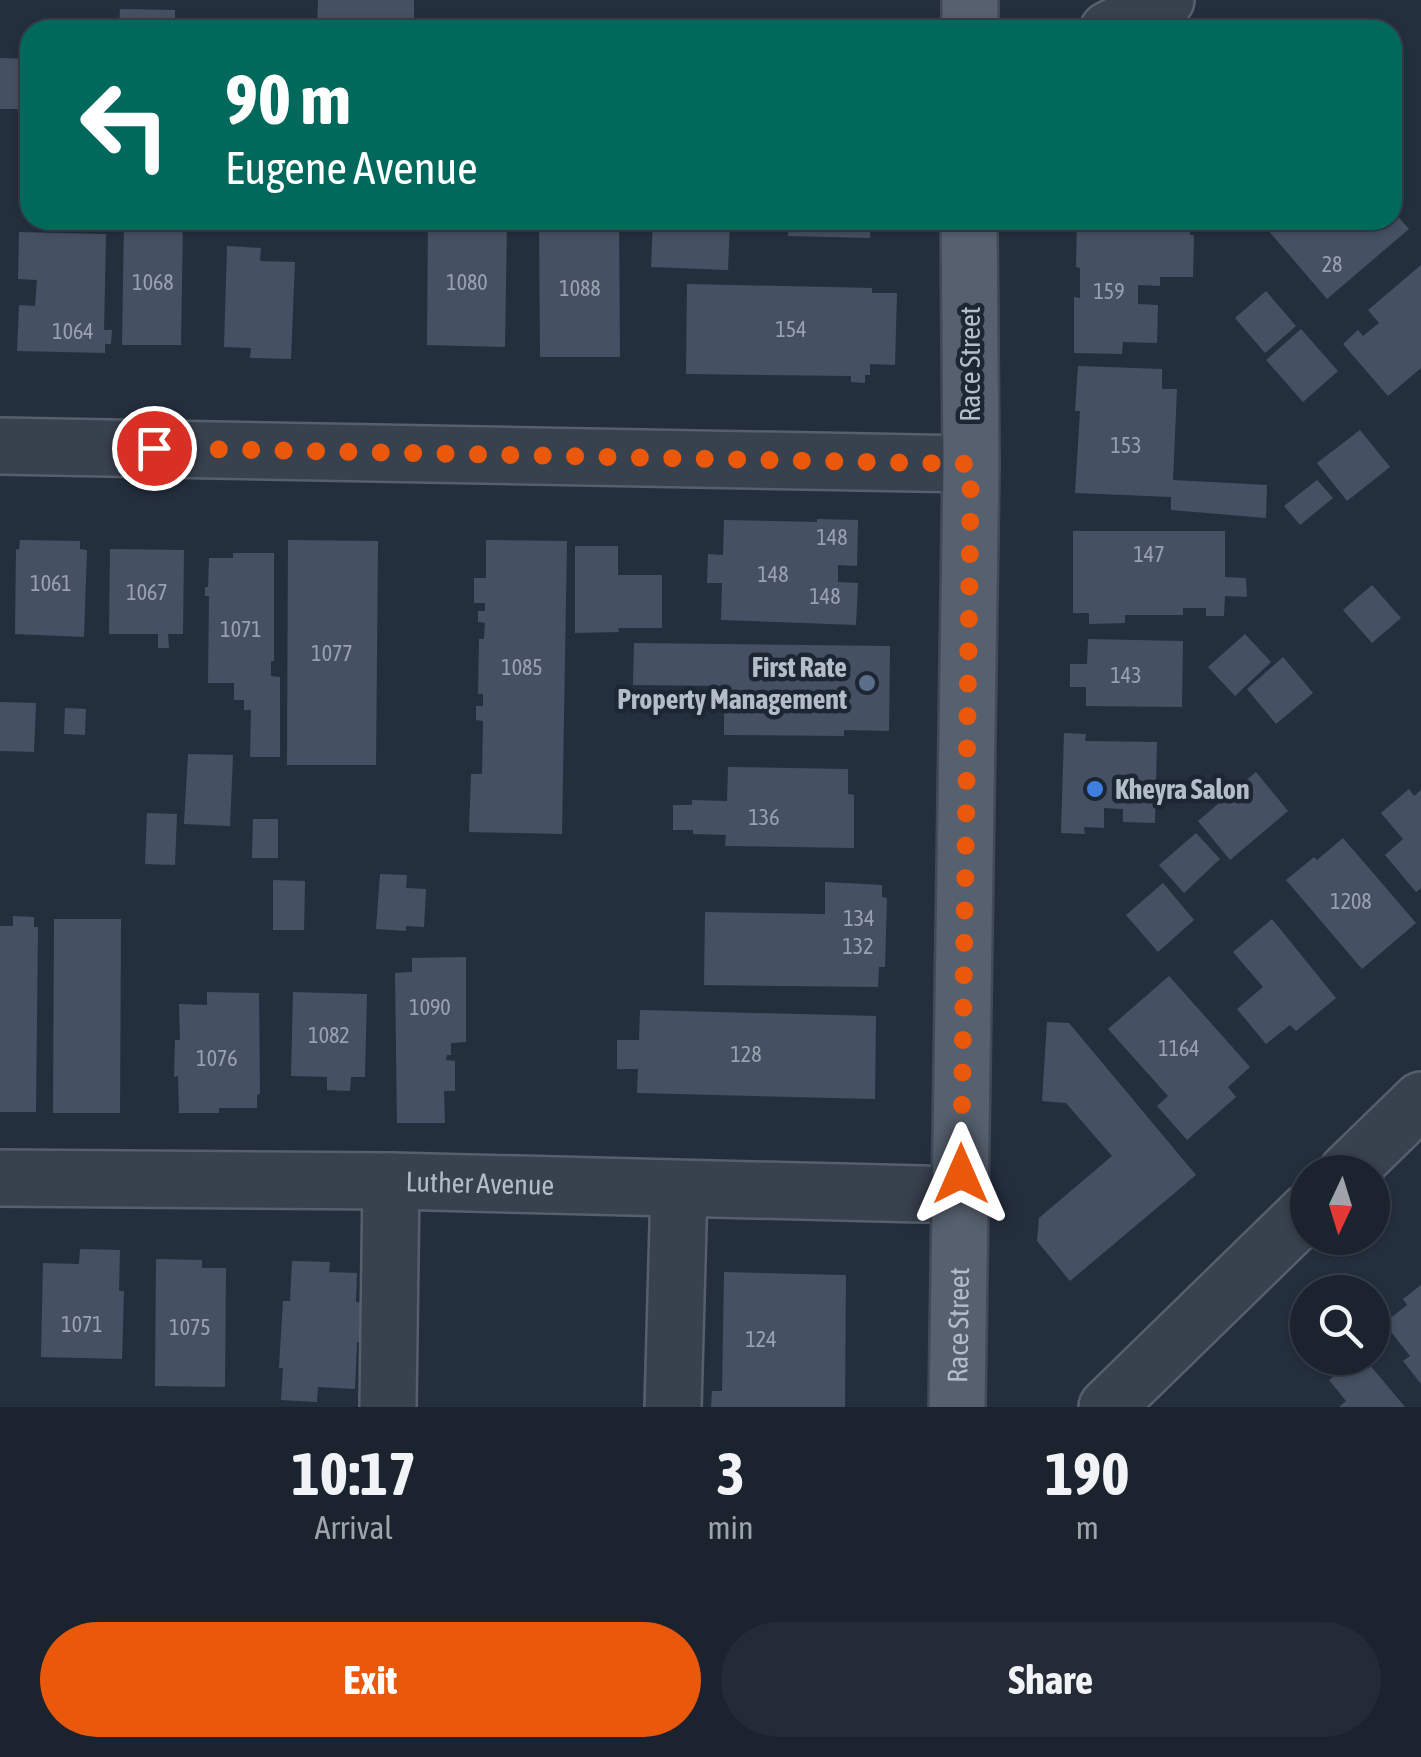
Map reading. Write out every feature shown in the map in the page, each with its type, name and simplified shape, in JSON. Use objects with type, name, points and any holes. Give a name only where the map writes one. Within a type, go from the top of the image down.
[{"type":"main road","name":"Race Street","points":[[957,1407],[971,464],[969,230]]},
{"type":"street","points":[[1127,20],[1166,0]]},
{"type":"street","points":[[0,446],[971,464]]},
{"type":"street","points":[[1364,1155],[1421,1100]]},
{"type":"street","name":"Luther Avenue","points":[[0,1178],[391,1181],[961,1195]]},
{"type":"street","points":[[388,1407],[391,1181]]},
{"type":"street","points":[[673,1407],[679,1189]]},
{"type":"street","points":[[1107,1407],[1290,1229]]},
{"type":"building","points":[[318,0],[414,0],[414,20],[317,20]]},
{"type":"building","points":[[120,9],[175,10],[175,20],[119,20]]},
{"type":"building","points":[[0,58],[20,59],[20,109],[0,109]]},
{"type":"building","points":[[1402,221],[1409,229],[1327,299],[1268,230],[1402,230]]},
{"type":"building","points":[[124,230],[183,230],[181,345],[122,345]]},
{"type":"building","points":[[428,230],[507,230],[505,347],[427,345]]},
{"type":"building","points":[[539,230],[619,230],[620,357],[540,357]]},
{"type":"building","points":[[653,230],[730,230],[728,270],[651,267]]},
{"type":"building","points":[[788,230],[870,230],[870,238],[788,236]]},
{"type":"building","points":[[1077,230],[1190,230],[1190,235],[1194,235],[1193,277],[1160,277],[1160,286],[1138,285],[1138,304],[1158,305],[1157,343],[1123,342],[1122,354],[1074,353],[1074,297],[1080,298],[1080,268],[1076,267]]},
{"type":"building","points":[[19,232],[106,234],[104,330],[112,330],[111,344],[105,344],[105,353],[17,351],[19,305],[35,306],[37,280],[18,279]]},
{"type":"building","points":[[227,246],[261,248],[260,261],[295,262],[291,359],[250,358],[251,348],[224,347]]},
{"type":"building","points":[[1421,265],[1421,368],[1388,396],[1343,344],[1358,330],[1363,336],[1379,323],[1368,310]]},
{"type":"building","points":[[687,284],[872,288],[872,293],[897,293],[895,365],[870,364],[865,383],[851,382],[851,376],[686,374]]},
{"type":"building","points":[[1266,291],[1296,326],[1265,353],[1235,318]]},
{"type":"building","points":[[1301,329],[1338,371],[1303,402],[1266,360]]},
{"type":"building","points":[[1078,366],[1162,369],[1162,389],[1177,389],[1173,480],[1267,485],[1266,518],[1171,510],[1171,497],[1075,493],[1080,411],[1075,411]]},
{"type":"building","points":[[1360,430],[1390,467],[1347,501],[1317,463]]},
{"type":"building","points":[[1317,480],[1333,498],[1300,525],[1284,506]]},
{"type":"building","points":[[724,520],[858,520],[857,566],[838,565],[838,582],[858,583],[856,625],[721,620],[722,583],[707,583],[708,554],[723,555]]},
{"type":"building","points":[[1073,531],[1225,531],[1225,577],[1246,578],[1247,597],[1225,596],[1224,616],[1206,616],[1206,608],[1183,608],[1183,615],[1125,615],[1125,623],[1089,624],[1089,613],[1073,613]]},
{"type":"building","points":[[20,540],[80,541],[80,549],[87,550],[84,637],[15,634],[16,549],[19,550]]},
{"type":"building","points":[[288,540],[378,541],[376,765],[287,765]]},
{"type":"building","points":[[486,540],[567,541],[562,834],[469,832],[471,774],[482,774],[483,721],[476,720],[476,706],[483,706],[483,694],[478,694],[479,639],[484,639],[485,623],[478,622],[478,611],[485,611],[485,603],[474,603],[474,578],[486,578]]},
{"type":"building","points":[[575,546],[618,546],[618,575],[662,575],[662,628],[575,633]]},
{"type":"building","points":[[110,549],[184,550],[183,634],[168,634],[169,648],[158,648],[158,634],[109,634]]},
{"type":"building","points":[[233,553],[274,553],[271,676],[280,677],[280,757],[250,757],[251,710],[244,710],[244,700],[234,700],[234,683],[208,683],[209,596],[205,596],[205,587],[209,558],[233,558]]},
{"type":"building","points":[[1372,585],[1401,618],[1372,643],[1343,610]]},
{"type":"building","points":[[1245,634],[1271,662],[1235,696],[1208,667]]},
{"type":"building","points":[[1088,639],[1183,641],[1182,707],[1086,706],[1086,687],[1070,687],[1070,664],[1087,664]]},
{"type":"building","points":[[634,643],[890,646],[889,731],[844,730],[844,736],[724,735],[724,686],[633,685]]},
{"type":"building","points":[[1283,657],[1313,693],[1276,724],[1247,689]]},
{"type":"building","points":[[0,702],[36,703],[34,752],[0,751]]},
{"type":"building","points":[[65,708],[86,709],[85,735],[64,734]]},
{"type":"building","points":[[1064,733],[1086,734],[1085,741],[1157,742],[1155,823],[1123,822],[1123,809],[1104,808],[1104,828],[1084,827],[1085,834],[1061,833]]},
{"type":"building","points":[[188,754],[233,755],[230,826],[184,824]]},
{"type":"building","points":[[728,767],[848,769],[848,794],[854,795],[854,848],[725,846],[726,835],[673,830],[673,805],[692,805],[692,800],[727,801]]},
{"type":"building","points":[[1256,772],[1288,811],[1230,860],[1198,821]]},
{"type":"building","points":[[1409,789],[1414,796],[1421,790],[1421,888],[1416,892],[1385,855],[1403,839],[1381,813]]},
{"type":"building","points":[[147,813],[177,814],[175,865],[145,864]]},
{"type":"building","points":[[253,819],[278,819],[278,858],[252,858]]},
{"type":"building","points":[[1196,833],[1220,859],[1184,893],[1159,865]]},
{"type":"building","points":[[1343,838],[1416,923],[1362,969],[1286,880]]},
{"type":"building","points":[[380,874],[407,875],[406,888],[426,889],[424,927],[406,926],[406,931],[376,929]]},
{"type":"building","points":[[273,880],[305,881],[304,930],[273,930]]},
{"type":"building","points":[[825,882],[882,885],[882,897],[887,898],[885,967],[879,967],[878,987],[704,985],[705,912],[825,914]]},
{"type":"building","points":[[1163,883],[1194,920],[1158,952],[1126,915]]},
{"type":"building","points":[[13,916],[34,917],[34,927],[38,927],[36,1112],[0,1112],[0,926],[13,926]]},
{"type":"building","points":[[54,919],[121,919],[120,1113],[53,1113]]},
{"type":"building","points":[[1272,919],[1336,998],[1296,1031],[1290,1025],[1266,1044],[1237,1009],[1263,987],[1233,952]]},
{"type":"building","points":[[466,957],[466,1042],[451,1043],[451,1055],[447,1055],[446,1060],[455,1061],[455,1091],[444,1091],[445,1123],[397,1123],[395,973],[412,972],[412,958]]},
{"type":"building","points":[[1169,976],[1250,1067],[1228,1087],[1236,1097],[1187,1140],[1157,1106],[1168,1096],[1108,1029]]},
{"type":"building","points":[[207,992],[259,993],[257,1108],[179,1113],[178,1076],[174,1077],[175,1040],[180,1040],[179,1004],[207,1005]]},
{"type":"building","points":[[293,992],[367,994],[365,1077],[351,1077],[350,1091],[327,1090],[327,1077],[291,1076]]},
{"type":"building","points":[[640,1010],[876,1016],[875,1099],[637,1093],[638,1069],[617,1069],[617,1040],[639,1040]]},
{"type":"building","points":[[1047,1022],[1069,1023],[1196,1175],[1070,1281],[1037,1241],[1039,1218],[1112,1156],[1066,1103],[1042,1101]]},
{"type":"building","points":[[80,1249],[120,1250],[119,1291],[124,1291],[122,1359],[41,1357],[43,1263],[79,1264]]},
{"type":"building","points":[[156,1259],[202,1260],[202,1268],[226,1268],[225,1387],[155,1386]]},
{"type":"building","points":[[292,1261],[330,1262],[329,1272],[357,1273],[356,1302],[365,1303],[363,1342],[357,1342],[355,1389],[318,1387],[317,1402],[281,1400],[283,1301],[290,1301]]},
{"type":"building","points":[[724,1272],[846,1275],[845,1407],[711,1407],[712,1391],[722,1391]]},
{"type":"building","points":[[1421,1285],[1421,1384],[1403,1361],[1410,1356],[1390,1331],[1390,1318],[1407,1305],[1403,1299]]},
{"type":"building","points":[[1335,1375],[1378,1375],[1405,1407],[1339,1407],[1346,1401],[1329,1380]]},
{"type":"place","name":"First Rate Property Management","points":[[867,683]]},
{"type":"place","name":"Kheyra Salon","points":[[1095,789]]},
{"type":"route","points":[[154,448],[971,464],[961,1174]]}]
